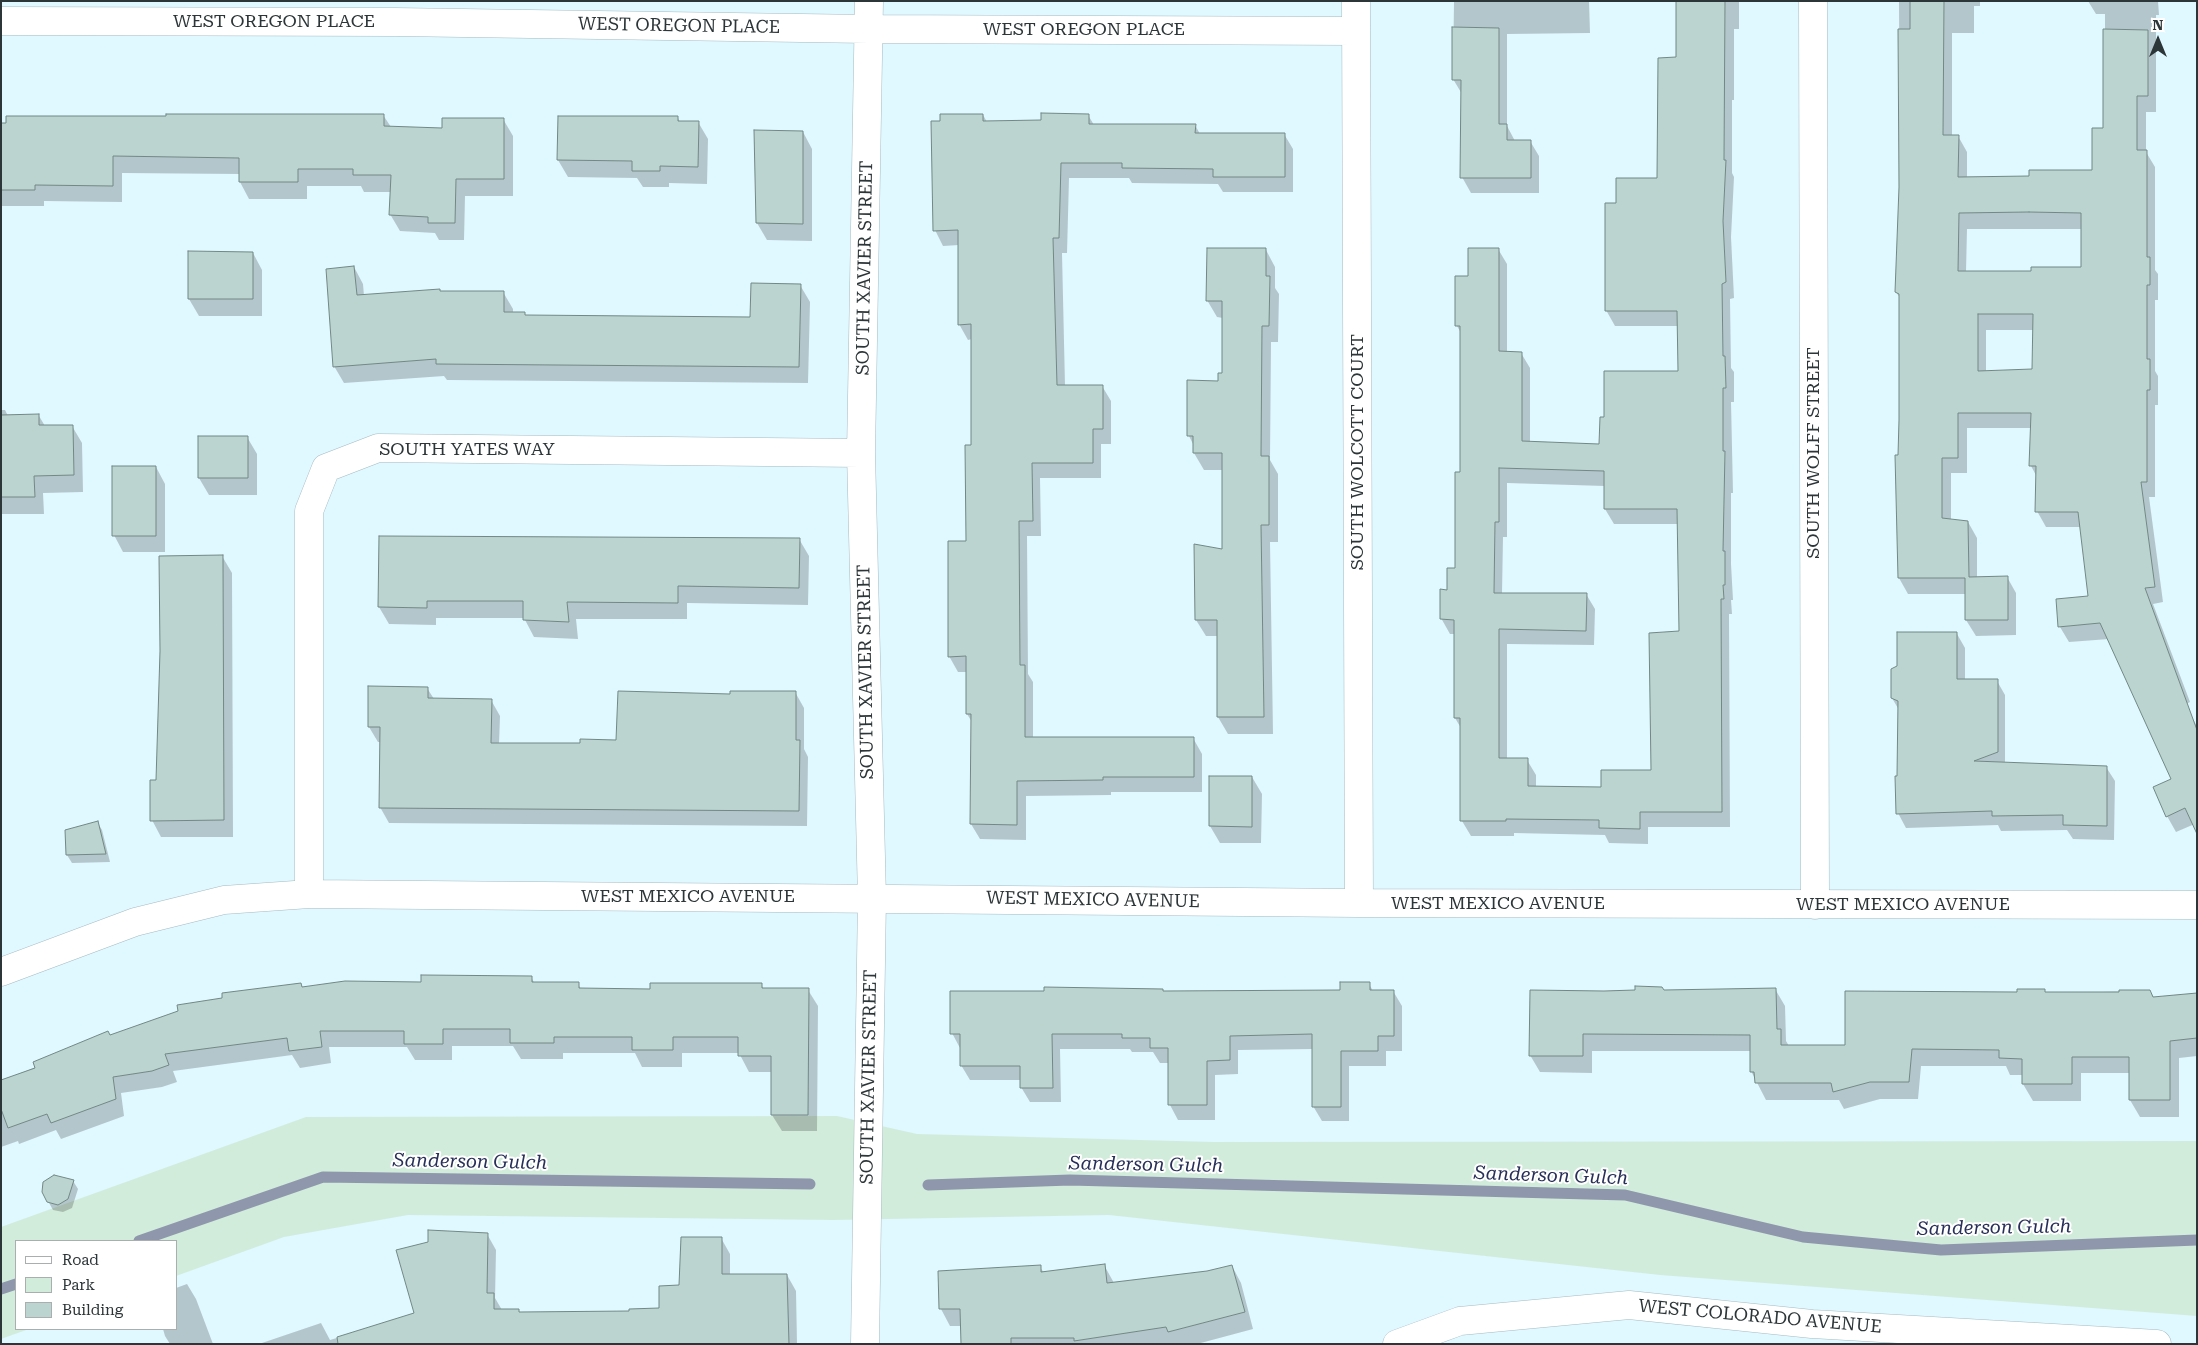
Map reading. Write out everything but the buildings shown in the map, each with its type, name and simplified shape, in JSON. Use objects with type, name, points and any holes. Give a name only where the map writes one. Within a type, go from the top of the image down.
[{"type":"street","name":"SOUTH XAVIER STREET","points":[[864,1344],[872,898],[861,453],[870,1]]},
{"type":"street","name":"SOUTH WOLCOTT COURT","points":[[1356,1],[1360,903]]},
{"type":"street","name":"SOUTH WOLFF STREET","points":[[1813,1],[1816,905]]},
{"type":"street","name":"WEST OREGON PLACE","points":[[1,21],[395,12],[870,28],[1356,32]]},
{"type":"street","name":"SOUTH YATES WAY","points":[[309,894],[309,510],[326,468],[378,448],[861,453]]},
{"type":"street","name":"WEST MEXICO AVENUE","points":[[1,972],[135,922],[224,900],[309,894],[1360,903],[2197,905]]},
{"type":"street","name":"WEST COLORADO AVENUE","points":[[1397,1344],[1460,1321],[1630,1305],[1812,1334],[2157,1344]]},
{"type":"green space","points":[[837,1116],[917,1134],[1214,1142],[2197,1141],[2197,1316],[1660,1275],[1109,1215],[833,1220],[408,1215],[284,1237],[178,1275],[178,1240],[15,1240],[15,1330],[26,1330],[1,1339],[1,1227],[306,1117]]},
{"type":"waterway","name":"Sanderson Gulch","points":[[142,1240],[323,1177],[810,1184]]},
{"type":"waterway","name":"Sanderson Gulch","points":[[928,1185],[1070,1180],[1625,1195],[1803,1237],[1941,1250],[2197,1240]]},
{"type":"waterway","name":"Sanderson Gulch","points":[[1,1289],[15,1284]]}]
